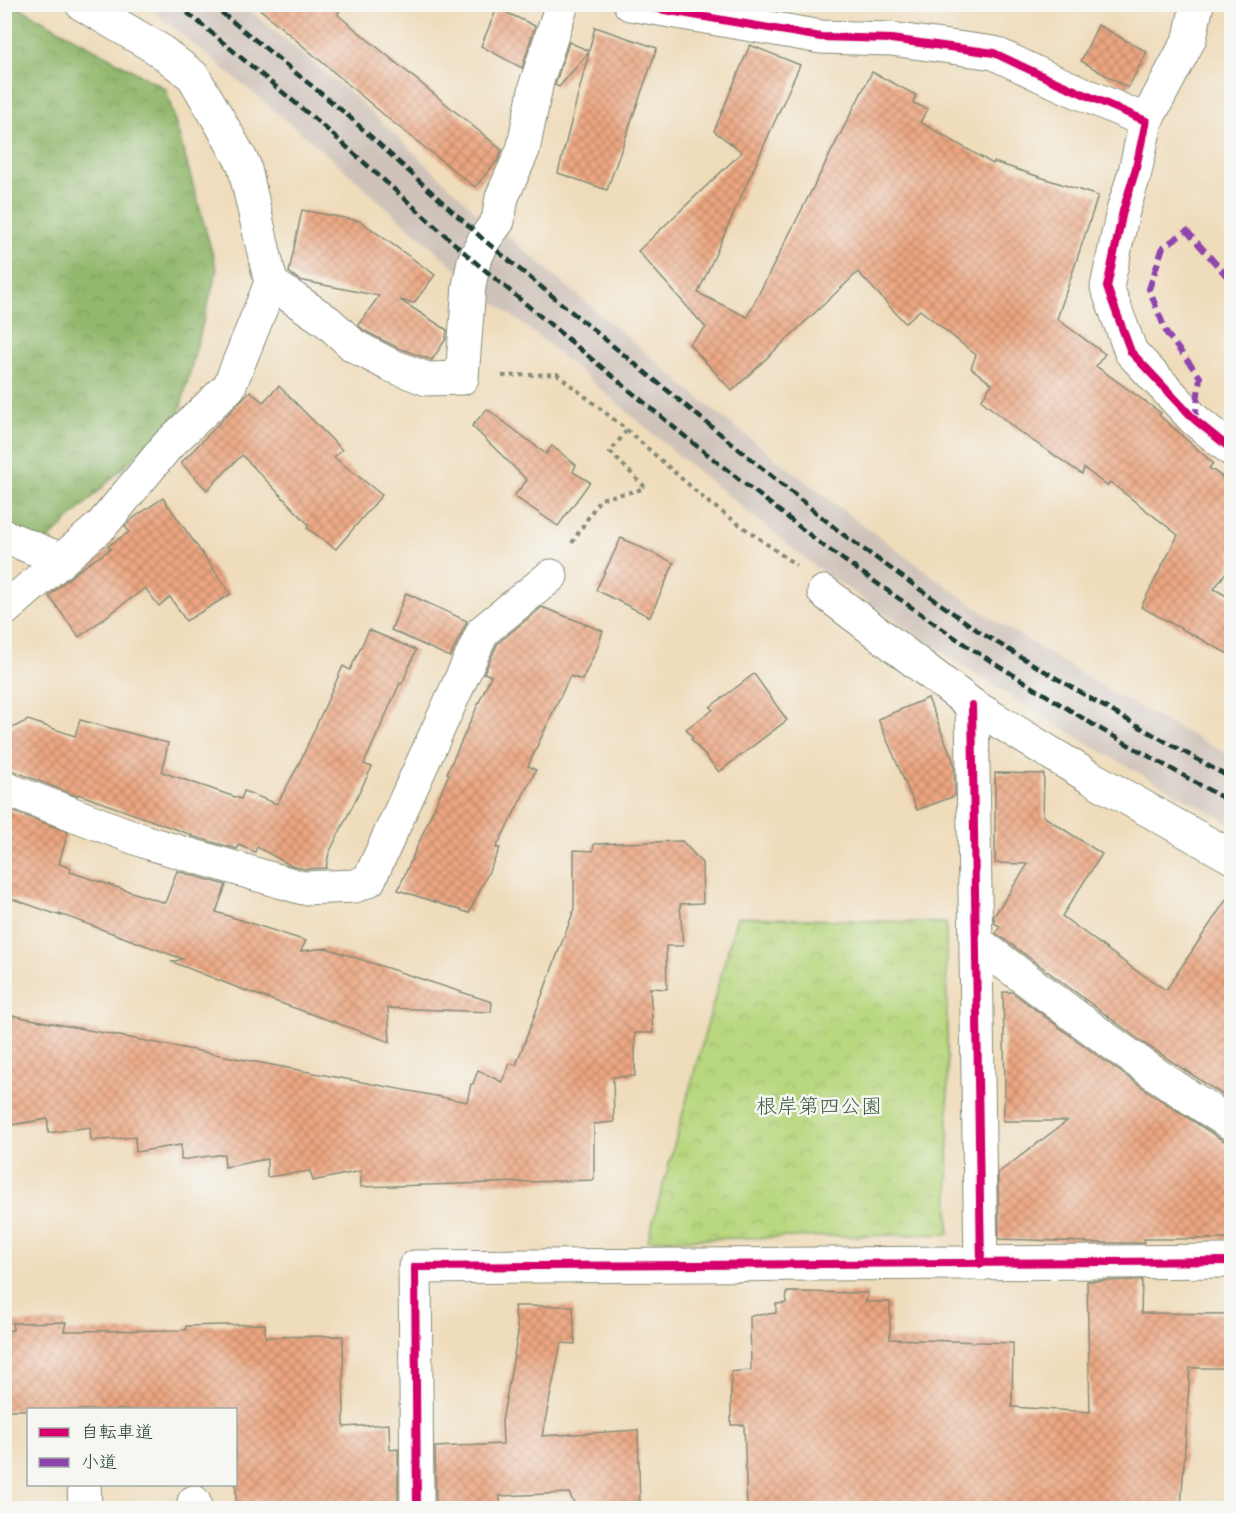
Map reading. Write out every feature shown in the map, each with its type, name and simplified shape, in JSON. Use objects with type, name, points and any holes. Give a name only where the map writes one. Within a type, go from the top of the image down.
[{"type":"street","points":[[4,610],[102,525],[168,445],[230,387],[271,283],[244,165],[193,76],[158,49],[82,4]]},
{"type":"street","points":[[271,283],[328,322],[354,346],[390,365],[427,380],[462,378],[468,286],[474,261],[484,240],[498,221],[502,197],[523,150],[537,81],[562,4]]},
{"type":"street","points":[[630,4],[821,38],[891,39],[994,53],[1146,121]]},
{"type":"street","points":[[1197,4],[1190,38],[1146,121],[1135,172],[1123,211],[1107,287],[1131,352],[1195,420],[1232,450]]},
{"type":"street","points":[[4,536],[62,560]]},
{"type":"street","points":[[4,788],[149,843],[303,888],[355,886],[369,880],[483,631],[551,576]]},
{"type":"street","points":[[824,592],[972,705],[1088,776],[1232,857]]},
{"type":"street","points":[[972,705],[981,1264]]},
{"type":"street","points":[[977,942],[1078,1018],[1189,1097],[1232,1124]]},
{"type":"street","points":[[417,1509],[415,1267],[1232,1261]]},
{"type":"street","points":[[84,1486],[85,1509]]},
{"type":"path","points":[[462,378],[557,374],[627,430],[708,502],[797,566],[824,592]]},
{"type":"path","points":[[551,576],[600,499],[645,487],[610,452],[627,430]]},
{"type":"shaded area","points":[[146,5],[243,5],[357,99],[481,216],[477,233],[460,272],[315,144]]},
{"type":"shaded area","points":[[503,232],[713,410],[852,517],[988,616],[1116,695],[1231,756],[1231,824],[1088,744],[955,661],[813,565],[543,340],[480,291],[484,270]]},
{"type":"green space","points":[[13,4],[166,89],[217,270],[179,413],[46,542],[5,536],[4,5]]},
{"type":"green space","name":"根岸第四公園","points":[[737,917],[946,923],[949,1234],[648,1240]]},
{"type":"building","points":[[255,5],[340,5],[338,15],[502,150],[498,160],[475,187],[390,120]]},
{"type":"building","points":[[497,8],[535,26],[522,68],[481,46]]},
{"type":"building","points":[[1098,25],[1147,52],[1128,88],[1081,61]]},
{"type":"building","points":[[595,27],[657,48],[607,190],[558,173],[589,52],[559,87],[555,85],[569,42],[589,51]]},
{"type":"building","points":[[750,45],[800,65],[698,293],[747,317],[872,72],[916,95],[913,103],[928,109],[920,122],[993,164],[994,162],[1098,196],[1057,319],[1105,354],[1096,366],[1161,413],[1159,415],[1213,463],[1209,468],[1232,483],[1232,564],[1214,589],[1232,599],[1232,656],[1141,607],[1178,535],[1110,482],[1107,486],[1084,468],[1082,474],[1017,430],[981,400],[992,384],[971,368],[976,355],[920,310],[905,323],[858,272],[732,391],[689,344],[706,328],[638,251],[742,152],[714,131]]},
{"type":"building","points":[[302,210],[360,221],[435,275],[414,303],[400,300],[447,330],[446,339],[432,360],[398,348],[358,325],[379,296],[299,280],[289,272]]},
{"type":"building","points":[[279,386],[342,450],[334,457],[382,495],[336,549],[307,528],[309,525],[242,455],[207,490],[181,463],[250,391],[263,402]]},
{"type":"building","points":[[487,409],[546,454],[552,446],[576,465],[573,472],[590,482],[558,526],[514,496],[527,480],[472,426]]},
{"type":"building","points":[[163,498],[231,594],[186,621],[170,597],[159,606],[145,588],[79,637],[49,596],[76,572],[111,549],[108,546],[129,532],[125,526],[132,519]]},
{"type":"building","points":[[621,538],[674,563],[650,617],[596,590]]},
{"type":"building","points":[[406,593],[467,621],[450,657],[391,630]]},
{"type":"building","points":[[542,607],[603,631],[582,680],[570,676],[528,766],[536,770],[496,848],[500,848],[469,913],[398,890],[491,676],[484,673],[498,643]]},
{"type":"building","points":[[369,630],[416,650],[364,764],[372,767],[329,853],[326,868],[305,869],[290,865],[257,847],[255,852],[239,845],[237,849],[191,836],[11,770],[4,770],[4,732],[28,720],[75,736],[80,720],[168,743],[162,772],[241,799],[244,791],[277,804],[298,766],[343,666],[350,670]]},
{"type":"building","points":[[754,674],[787,720],[719,772],[691,739],[693,738],[686,729],[713,710],[710,707]]},
{"type":"building","points":[[928,698],[954,763],[955,796],[917,810],[878,719]]},
{"type":"building","points":[[995,773],[1044,774],[1043,816],[1102,854],[1062,916],[1166,990],[1232,891],[1232,1101],[1145,1044],[996,933],[1000,926],[994,923],[994,916],[1028,864],[995,863]]},
{"type":"building","points":[[4,808],[68,832],[59,864],[71,868],[70,872],[165,903],[177,871],[226,885],[216,912],[306,941],[301,951],[326,948],[492,1002],[491,1012],[388,1008],[390,1042],[172,962],[183,959],[4,896]]},
{"type":"building","points":[[682,841],[702,863],[703,903],[680,904],[683,946],[666,946],[667,989],[650,988],[653,1033],[635,1033],[635,1076],[613,1077],[614,1122],[594,1124],[594,1180],[361,1187],[361,1171],[313,1181],[310,1171],[267,1177],[267,1159],[225,1167],[224,1154],[181,1160],[181,1145],[136,1152],[135,1137],[91,1141],[90,1127],[48,1133],[48,1119],[5,1126],[4,1014],[467,1102],[471,1084],[478,1070],[502,1082],[510,1063],[516,1065],[574,910],[574,850],[593,851],[594,844]]},
{"type":"building","points":[[1003,992],[1012,992],[1156,1097],[1222,1140],[1232,1143],[1232,1239],[1144,1239],[1144,1243],[1086,1243],[999,1239],[998,1173],[1067,1121],[1003,1121],[1005,1090]]},
{"type":"building","points":[[1142,1280],[1141,1313],[1232,1314],[1232,1368],[1190,1368],[1181,1509],[747,1509],[744,1425],[731,1425],[731,1372],[751,1370],[750,1316],[776,1313],[776,1304],[786,1303],[787,1292],[868,1293],[866,1302],[890,1302],[890,1339],[1013,1343],[1012,1407],[1090,1412],[1087,1281]]},
{"type":"building","points":[[514,1306],[573,1306],[575,1344],[561,1343],[542,1436],[638,1430],[640,1509],[577,1509],[569,1493],[500,1496],[500,1509],[436,1509],[435,1447],[503,1444],[502,1421],[518,1333]]},
{"type":"building","points":[[66,1322],[64,1331],[186,1330],[186,1326],[265,1324],[265,1337],[343,1336],[344,1427],[389,1424],[390,1450],[398,1449],[398,1509],[236,1509],[237,1408],[27,1408],[27,1410],[4,1410],[4,1331],[13,1330],[12,1323]]},
{"type":"railway","points":[[177,4],[329,131],[474,261],[688,439],[825,547],[967,646],[1097,727],[1232,803]]},
{"type":"railway","points":[[211,4],[345,113],[484,240],[841,533],[981,633],[1108,709],[1232,779]]},
{"type":"marked path","points":[[1195,420],[1200,377],[1167,334],[1149,289],[1163,247],[1187,231],[1232,282]]},
{"type":"cycle path","points":[[630,4],[821,37],[891,39],[994,53],[1146,121],[1135,172],[1123,211],[1107,287],[1131,352],[1195,420],[1232,450]]},
{"type":"cycle path","points":[[972,705],[981,1264]]},
{"type":"cycle path","points":[[417,1508],[415,1267],[1232,1261]]}]
